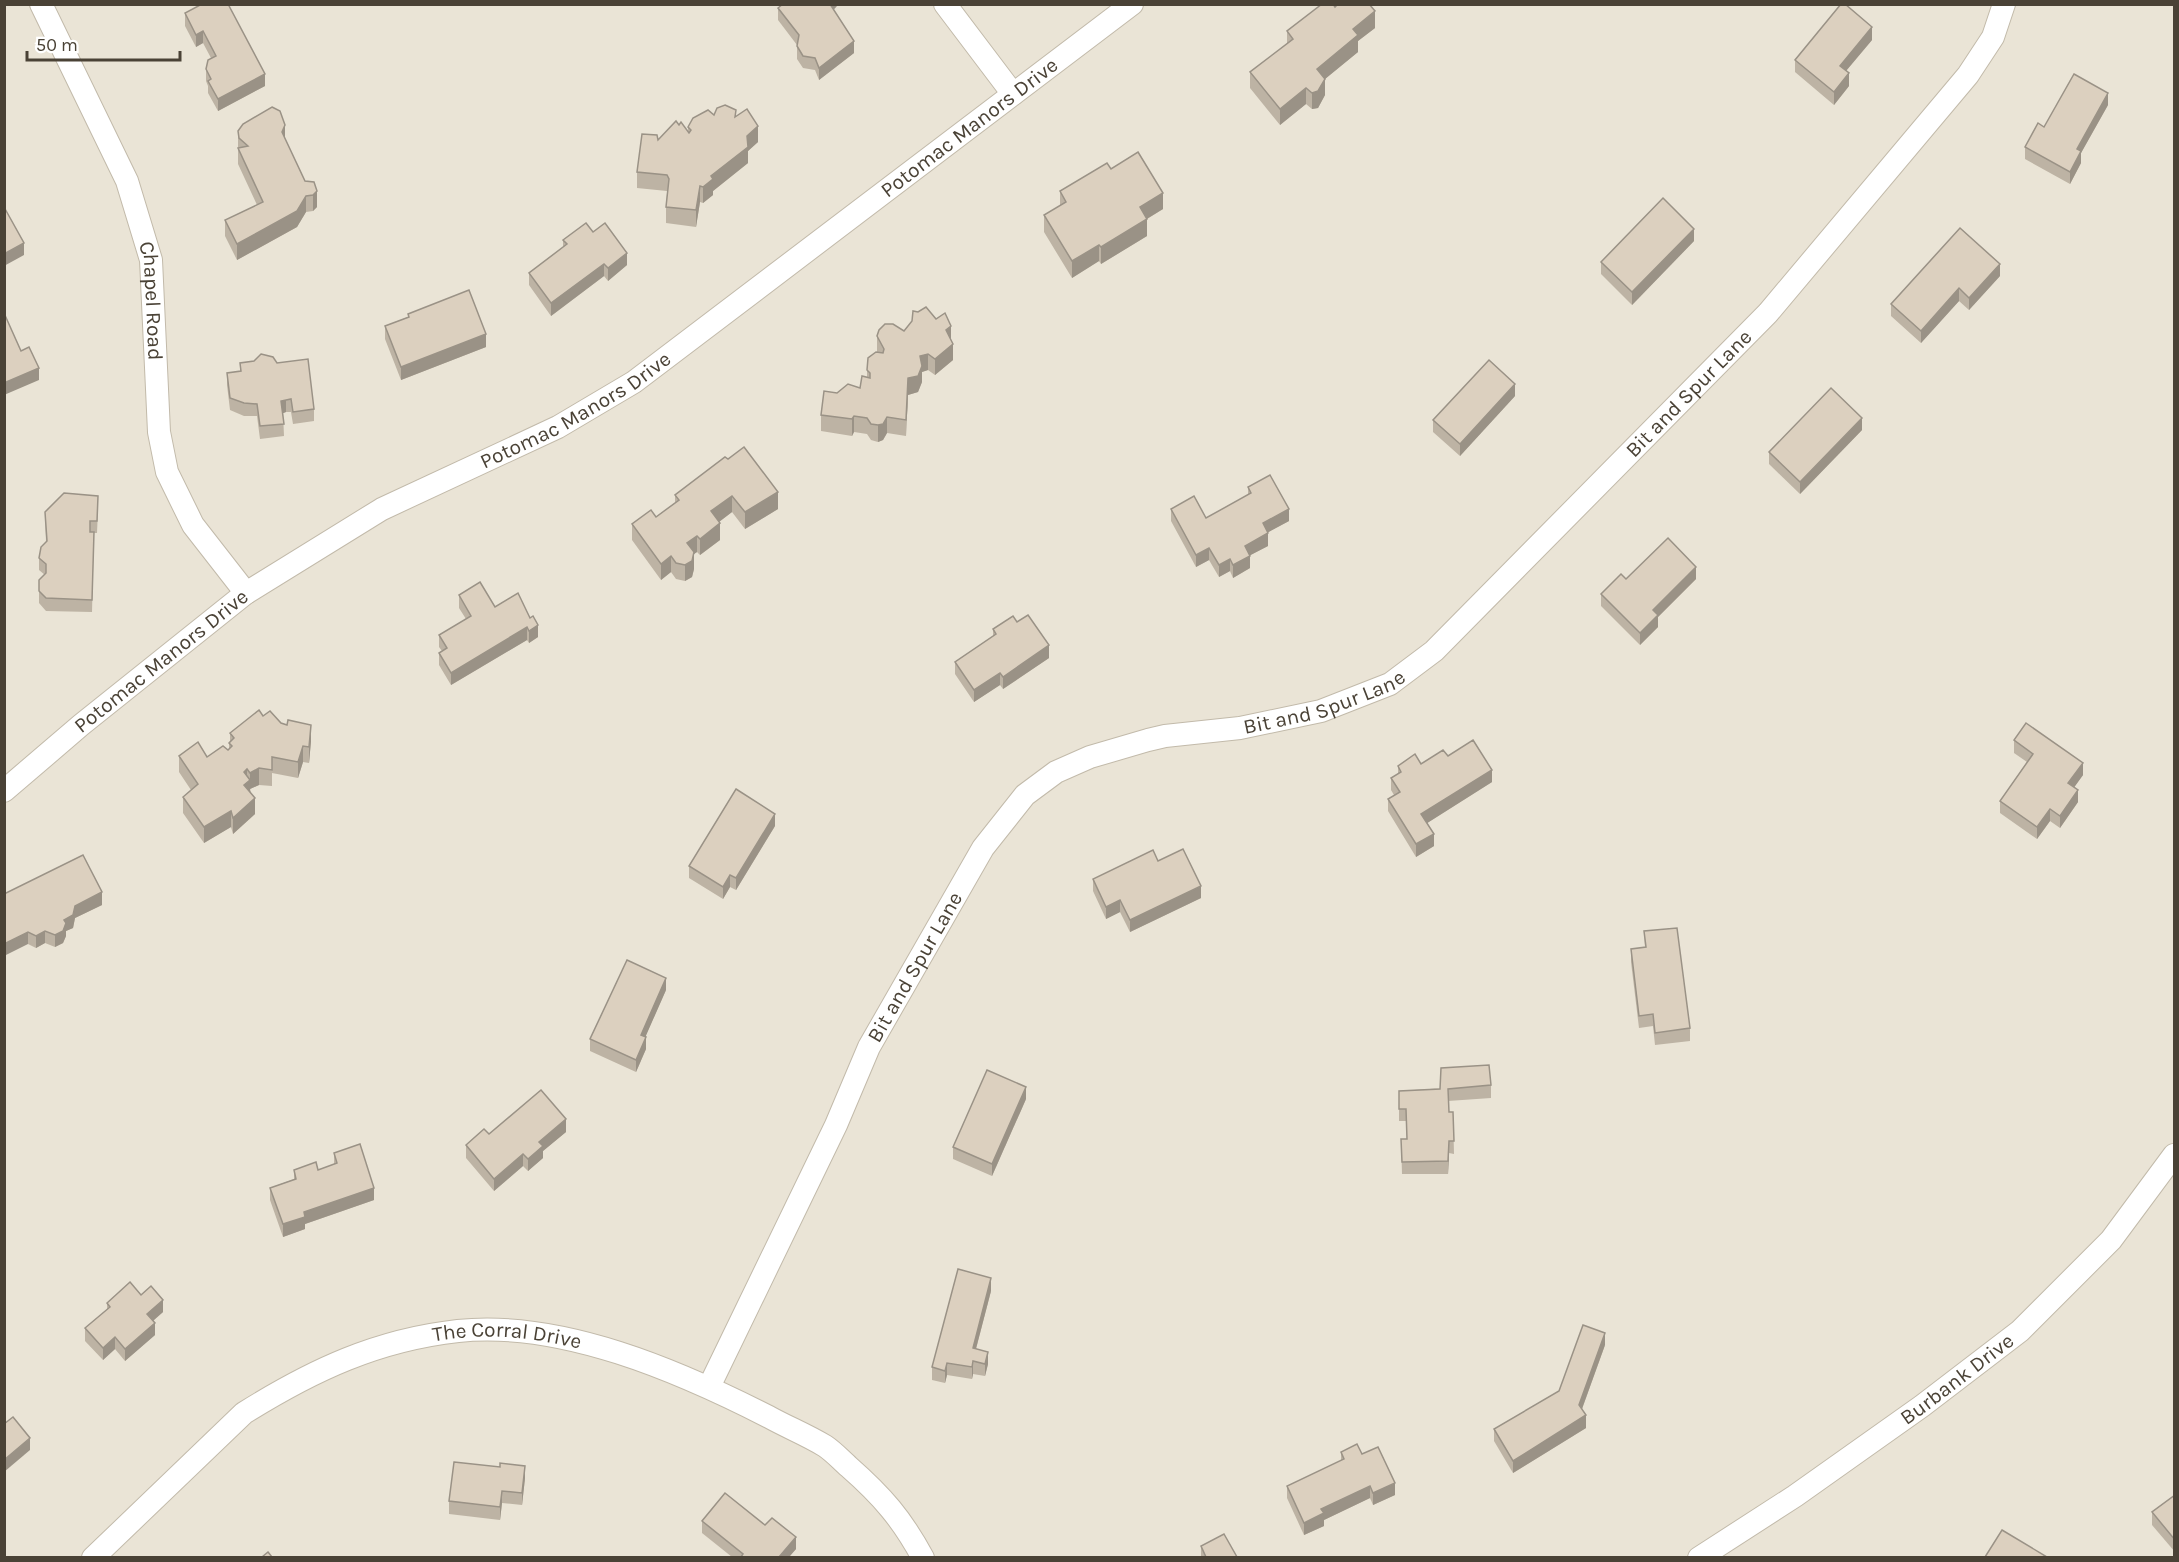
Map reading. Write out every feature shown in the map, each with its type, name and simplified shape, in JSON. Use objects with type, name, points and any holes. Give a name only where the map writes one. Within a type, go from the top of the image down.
[{"type":"street","name":"Chapel Road","points":[[41,4],[127,182],[151,260],[159,432],[167,472],[193,525],[246,593]]},
{"type":"street","points":[[945,4],[1012,94]]},
{"type":"street","name":"Potomac Manors Drive","points":[[4,791],[81,725],[246,593],[382,509],[558,427],[634,382],[1132,4]]},
{"type":"street","name":"Bit and Spur Lane","points":[[710,1387],[836,1125],[869,1047],[983,848],[1025,795],[1056,772],[1109,751],[1165,736],[1240,728],[1322,711],[1390,684],[1434,651],[1776,305],[1968,75],[1993,37],[2004,4]]},
{"type":"street","name":"Burbank Drive","points":[[1699,1557],[1761,1520],[1922,1406],[2020,1331],[2110,1240],[2175,1155]]},
{"type":"street","name":"The Corral Drive","points":[[93,1557],[244,1413],[335,1362],[397,1340],[460,1331],[534,1332],[595,1346],[710,1387],[826,1447],[886,1500],[923,1557]]},
{"type":"shaded area","points":[[5,5],[2174,5],[2174,1557],[5,1557]]},
{"type":"building","points":[[202,4],[228,4],[265,74],[218,99],[208,81],[211,79],[206,69],[208,60],[216,56],[203,31],[196,35],[185,13]]},
{"type":"building","points":[[783,4],[830,4],[854,41],[819,68],[815,58],[803,56],[797,46],[799,35],[778,8]]},
{"type":"building","points":[[1322,4],[1333,4],[1335,7],[1338,4],[1369,4],[1375,11],[1353,29],[1358,35],[1317,69],[1325,79],[1318,91],[1312,93],[1306,88],[1280,109],[1250,72],[1293,39],[1287,31]]},
{"type":"building","points":[[1841,4],[1845,4],[1872,27],[1840,66],[1849,73],[1834,92],[1795,60]]},
{"type":"building","points":[[2074,74],[2108,93],[2077,149],[2081,151],[2070,172],[2025,147],[2038,123],[2044,127]]},
{"type":"building","points":[[725,105],[736,110],[735,117],[747,109],[758,126],[747,136],[748,147],[711,176],[713,179],[703,187],[700,186],[696,210],[666,207],[669,179],[667,175],[637,172],[642,134],[657,135],[658,140],[676,121],[679,125],[681,122],[689,133],[691,130],[688,127],[693,118],[708,110],[714,115],[717,108]]},
{"type":"building","points":[[272,107],[280,111],[285,125],[282,132],[305,181],[314,182],[317,191],[313,195],[306,196],[297,211],[237,244],[225,220],[263,202],[238,148],[248,146],[239,138],[238,131],[243,124]]},
{"type":"building","points":[[1138,152],[1163,193],[1140,207],[1147,219],[1101,247],[1099,245],[1072,261],[1044,215],[1066,202],[1060,191],[1107,163],[1111,169]]},
{"type":"building","points":[[1663,198],[1694,229],[1632,292],[1601,262]]},
{"type":"building","points":[[4,207],[24,243],[4,254]]},
{"type":"building","points":[[586,223],[593,232],[605,223],[627,253],[608,268],[604,264],[551,303],[529,273],[567,244],[563,240]]},
{"type":"building","points":[[1960,228],[2000,264],[1969,298],[1959,288],[1921,331],[1891,304]]},
{"type":"building","points":[[469,290],[486,334],[401,367],[385,326],[409,317],[408,314]]},
{"type":"building","points":[[926,307],[936,319],[945,313],[951,326],[946,330],[953,344],[935,359],[928,354],[920,356],[922,366],[918,376],[908,378],[906,420],[887,417],[883,424],[878,425],[871,424],[867,418],[854,416],[852,419],[821,415],[824,391],[837,393],[848,384],[860,388],[862,376],[870,378],[867,370],[868,358],[876,352],[883,353],[884,349],[877,336],[879,330],[885,324],[893,324],[904,331],[912,321],[913,311],[918,312]]},
{"type":"building","points":[[4,313],[21,351],[29,347],[39,368],[4,383]]},
{"type":"building","points":[[261,354],[273,357],[277,363],[308,359],[314,409],[293,412],[291,399],[281,401],[284,424],[260,426],[257,404],[244,403],[230,398],[227,373],[241,371],[240,363],[254,361]]},
{"type":"building","points":[[1489,360],[1515,384],[1460,444],[1433,420]]},
{"type":"building","points":[[1831,388],[1862,418],[1800,482],[1769,452]]},
{"type":"building","points":[[744,447],[778,492],[745,512],[732,496],[711,511],[720,523],[700,539],[697,536],[687,543],[694,552],[692,561],[685,565],[676,563],[671,556],[661,564],[632,524],[651,510],[656,517],[679,500],[675,495],[725,457],[728,459]]},
{"type":"building","points":[[1270,475],[1289,509],[1263,523],[1268,533],[1245,546],[1250,556],[1233,565],[1230,559],[1219,565],[1209,548],[1196,555],[1171,509],[1194,496],[1206,518],[1251,493],[1248,487]]},
{"type":"building","points":[[64,493],[98,496],[97,521],[90,521],[90,532],[94,532],[92,600],[46,598],[39,591],[39,580],[46,573],[46,564],[39,558],[41,547],[47,541],[45,512]]},
{"type":"building","points":[[1668,538],[1696,567],[1653,610],[1658,615],[1640,633],[1601,594],[1621,574],[1626,579]]},
{"type":"building","points":[[480,582],[495,607],[518,593],[530,618],[533,616],[538,625],[529,631],[527,627],[451,673],[439,653],[447,648],[439,635],[471,616],[459,595]]},
{"type":"building","points":[[1028,615],[1049,645],[1003,677],[1000,673],[974,690],[955,662],[996,634],[993,629],[1013,616],[1017,622]]},
{"type":"building","points":[[259,710],[263,716],[270,711],[281,723],[287,725],[288,720],[311,725],[309,747],[303,746],[298,762],[272,757],[272,770],[259,768],[250,773],[247,769],[244,772],[250,780],[244,785],[255,798],[233,818],[231,811],[204,827],[183,797],[198,784],[179,756],[198,742],[207,757],[223,746],[228,750],[232,746],[229,743],[234,738],[230,733]]},
{"type":"building","points":[[2026,723],[2083,763],[2068,783],[2078,790],[2060,816],[2050,809],[2037,827],[2000,801],[2033,754],[2014,740]]},
{"type":"building","points":[[1473,740],[1492,770],[1421,814],[1434,834],[1416,844],[1388,799],[1400,792],[1391,778],[1401,772],[1398,766],[1415,754],[1421,764],[1443,750],[1448,756]]},
{"type":"building","points":[[736,789],[775,814],[736,878],[730,875],[723,887],[689,866]]},
{"type":"building","points":[[1183,849],[1201,886],[1130,920],[1120,900],[1106,907],[1093,879],[1153,850],[1158,861]]},
{"type":"building","points":[[83,855],[102,892],[75,906],[73,915],[64,920],[66,923],[63,931],[55,935],[45,931],[36,936],[28,932],[4,944],[4,894]]},
{"type":"building","points":[[1677,928],[1690,1028],[1655,1033],[1653,1014],[1639,1016],[1631,949],[1646,947],[1644,931]]},
{"type":"building","points":[[627,960],[666,978],[641,1035],[646,1037],[636,1060],[590,1039]]},
{"type":"building","points":[[1489,1065],[1491,1085],[1448,1089],[1449,1112],[1453,1112],[1454,1141],[1449,1141],[1448,1161],[1402,1162],[1401,1139],[1407,1139],[1406,1109],[1399,1109],[1399,1091],[1440,1089],[1441,1068]]},
{"type":"building","points":[[987,1070],[1026,1087],[992,1164],[953,1147]]},
{"type":"building","points":[[541,1090],[566,1119],[539,1142],[543,1146],[528,1159],[523,1154],[494,1179],[466,1145],[484,1129],[489,1134]]},
{"type":"building","points":[[360,1144],[374,1188],[304,1212],[305,1217],[283,1224],[270,1188],[296,1179],[294,1170],[316,1162],[318,1170],[337,1163],[334,1153]]},
{"type":"building","points":[[958,1269],[991,1278],[973,1348],[988,1352],[985,1364],[973,1361],[972,1367],[947,1363],[945,1371],[932,1367]]},
{"type":"building","points":[[130,1282],[141,1295],[151,1286],[163,1300],[147,1314],[155,1323],[125,1349],[115,1337],[103,1348],[85,1328],[110,1307],[107,1303]]},
{"type":"building","points":[[1583,1325],[1605,1333],[1579,1405],[1586,1415],[1513,1461],[1494,1429],[1559,1391]]},
{"type":"building","points":[[13,1417],[30,1438],[4,1460],[4,1424]]},
{"type":"building","points":[[1357,1444],[1362,1454],[1378,1447],[1395,1483],[1373,1493],[1370,1486],[1321,1509],[1324,1513],[1304,1523],[1287,1486],[1344,1459],[1341,1452]]},
{"type":"building","points":[[454,1462],[500,1467],[500,1463],[525,1466],[522,1493],[502,1491],[500,1507],[449,1501]]},
{"type":"building","points":[[725,1493],[765,1525],[772,1518],[796,1537],[779,1557],[741,1557],[743,1554],[702,1521]]},
{"type":"building","points":[[2175,1495],[2175,1540],[2152,1512]]},
{"type":"building","points":[[2002,1530],[2047,1557],[1985,1557]]},
{"type":"building","points":[[1224,1534],[1237,1557],[1206,1557],[1201,1546]]},
{"type":"building","points":[[268,1552],[272,1557],[262,1557]]}]
